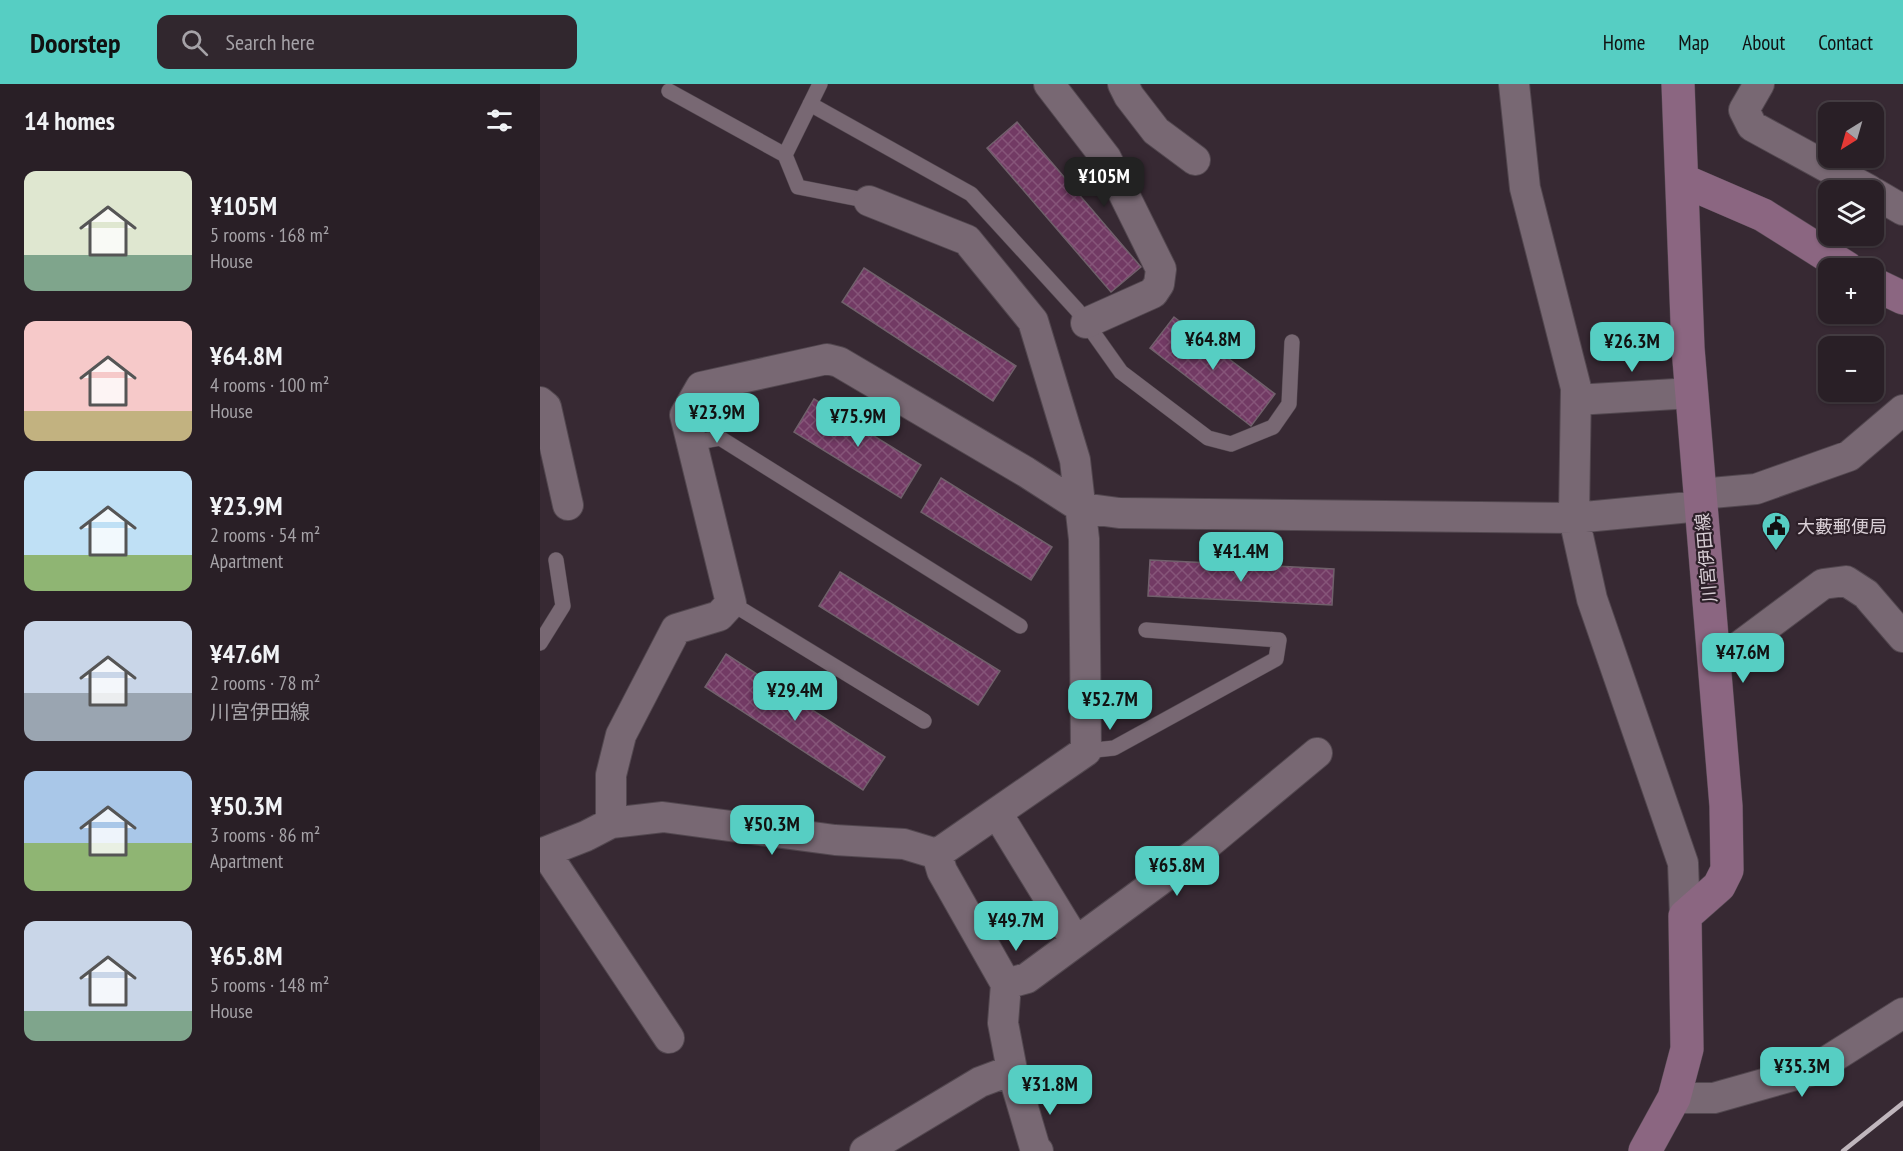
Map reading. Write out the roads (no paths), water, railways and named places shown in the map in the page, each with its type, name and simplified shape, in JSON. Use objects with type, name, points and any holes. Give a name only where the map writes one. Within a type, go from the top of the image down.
[{"type":"main road","name":"川宮伊田線","points":[[1678,84],[1688,348],[1715,654],[1726,806],[1727,870],[1719,886],[1685,916]]},
{"type":"main road","points":[[1682,180],[1763,215],[1831,258]]},
{"type":"main road","points":[[1884,289],[1903,298]]},
{"type":"main road","points":[[1645,1151],[1674,1098],[1687,1050],[1685,916]]},
{"type":"street","points":[[1049,84],[1106,158],[1161,269],[1159,284],[1153,293],[1086,323]]},
{"type":"street","points":[[1124,84],[1129,96],[1156,131],[1195,160]]},
{"type":"street","points":[[1514,84],[1525,188],[1576,388],[1574,518],[1592,599],[1683,863],[1685,916]]},
{"type":"street","points":[[1759,84],[1744,110],[1752,126],[1851,180]]},
{"type":"street","points":[[1884,199],[1903,210]]},
{"type":"street","points":[[869,201],[967,240],[1033,321],[1075,460],[1082,508],[1086,751],[937,854]]},
{"type":"street","points":[[611,823],[610,775],[621,735],[676,629],[719,616],[731,603],[685,415],[701,387],[827,360],[839,362],[1026,472],[1082,508],[1119,513],[1574,518],[1701,500],[1756,489],[1850,456],[1903,410]]},
{"type":"street","points":[[1576,400],[1692,393]]},
{"type":"street","points":[[540,402],[546,407],[568,505]]},
{"type":"street","points":[[1715,654],[1737,648],[1823,584],[1846,581],[1866,594],[1903,637]]},
{"type":"street","points":[[1006,984],[1027,978],[1198,852],[1317,753]]},
{"type":"street","points":[[997,813],[1076,942]]},
{"type":"street","points":[[669,1038],[542,853],[586,836],[611,823],[663,817],[835,840],[904,844],[937,854]]},
{"type":"street","points":[[937,854],[942,871],[1006,984],[1003,1023],[1012,1070],[1035,1148],[1038,1151]]},
{"type":"street","points":[[1674,1098],[1714,1098],[1813,1070],[1903,1013]]},
{"type":"street","points":[[865,1151],[980,1082],[1012,1070]]},
{"type":"lane","points":[[785,155],[820,84]]},
{"type":"lane","points":[[669,91],[785,155],[798,187],[869,201]]},
{"type":"lane","points":[[810,104],[971,194],[1077,310],[1121,372],[1208,438],[1231,444],[1273,427],[1289,404],[1292,342]]},
{"type":"lane","points":[[692,443],[720,438],[1020,626]]},
{"type":"lane","points":[[540,643],[563,606],[556,560]]},
{"type":"lane","points":[[731,603],[924,721]]},
{"type":"lane","points":[[1086,751],[1114,748],[1276,659],[1279,640],[1146,630]]},
{"type":"railway","points":[[1843,1151],[1903,1103]]},
{"type":"place","name":"大藪郵便局","points":[[1776,552]]}]
